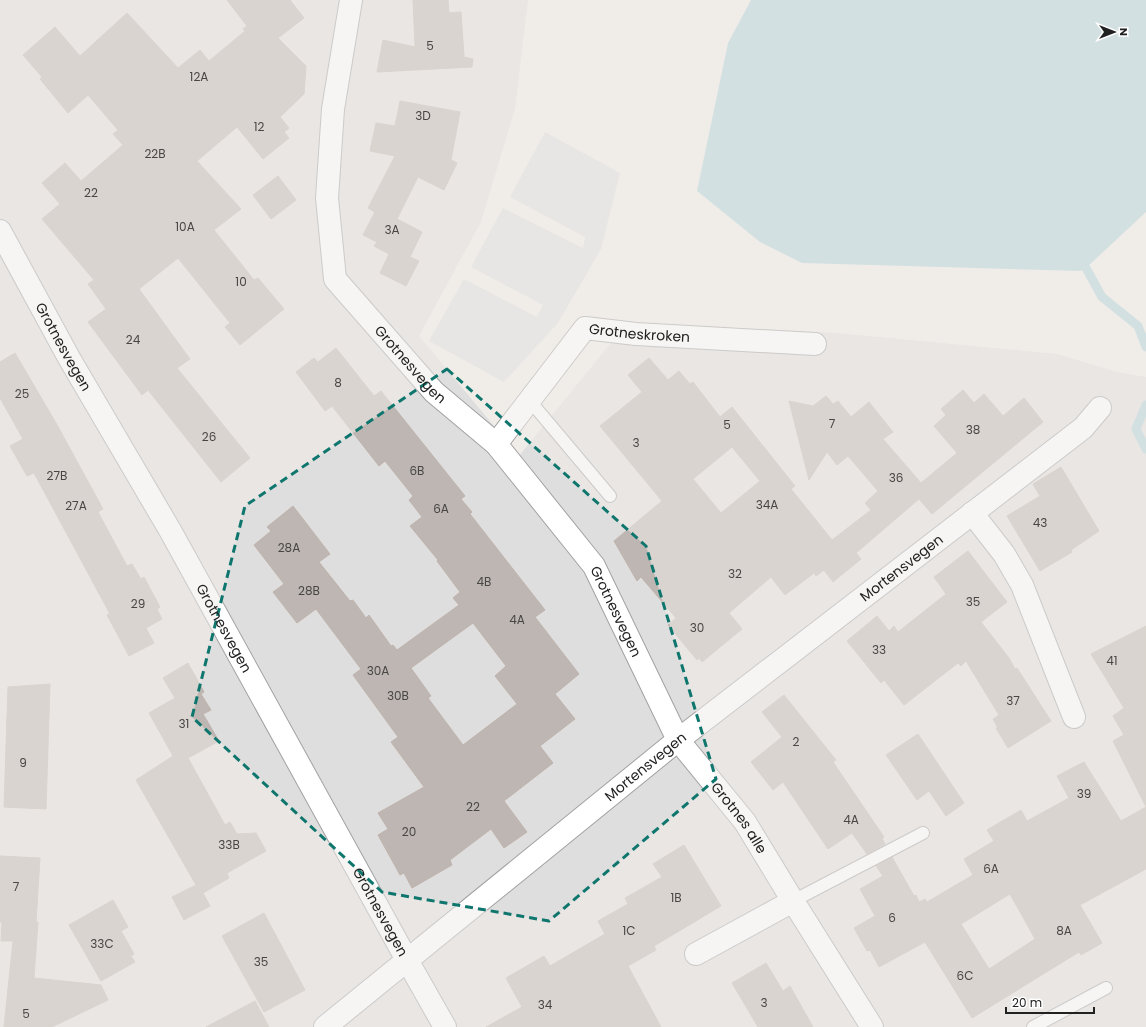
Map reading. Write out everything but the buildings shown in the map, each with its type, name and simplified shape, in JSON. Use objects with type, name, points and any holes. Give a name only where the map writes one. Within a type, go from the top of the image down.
[{"type":"street","name":"Grotnesvegen","points":[[351,0],[334,109],[327,198],[335,279],[434,392],[496,444],[594,566],[678,740]]},
{"type":"street","name":"Grotnesvegen","points":[[0,231],[69,358],[175,539],[445,1027]]},
{"type":"street","name":"Grotneskroken","points":[[496,444],[585,328],[636,334],[815,344]]},
{"type":"street","name":"Mortensvegen","points":[[325,1027],[678,740],[1083,428],[1100,408]]},
{"type":"street","points":[[972,513],[1004,554],[1022,585],[1074,717]]},
{"type":"street","name":"Grotnes alle","points":[[678,740],[745,822],[872,1027]]},
{"type":"street","points":[[696,954],[793,901]]},
{"type":"lane","points":[[530,401],[610,496]]},
{"type":"lane","points":[[793,901],[923,833]]},
{"type":"lane","points":[[1033,1027],[1106,988]]},
{"type":"highlighted area","points":[[447,369],[646,546],[716,779],[549,921],[382,892],[192,717],[245,506]]},
{"type":"shaded area","points":[[0,0],[528,0],[515,109],[481,222],[419,336],[519,456],[627,323],[837,333],[1057,354],[1117,372],[1146,377],[1146,1027],[0,1027]]},
{"type":"shaded area","points":[[545,132],[620,173],[601,249],[558,323],[504,382],[429,341],[464,279],[537,317],[543,305],[471,267],[503,208],[583,248],[585,237],[510,197]]},
{"type":"water","points":[[751,0],[1146,0],[1146,212],[1086,268],[1080,271],[802,263],[760,242],[697,191],[728,43]]},
{"type":"waterway","points":[[1086,268],[1102,297],[1138,326],[1146,347]]},
{"type":"waterway","points":[[1146,405],[1136,429],[1146,449]]}]
